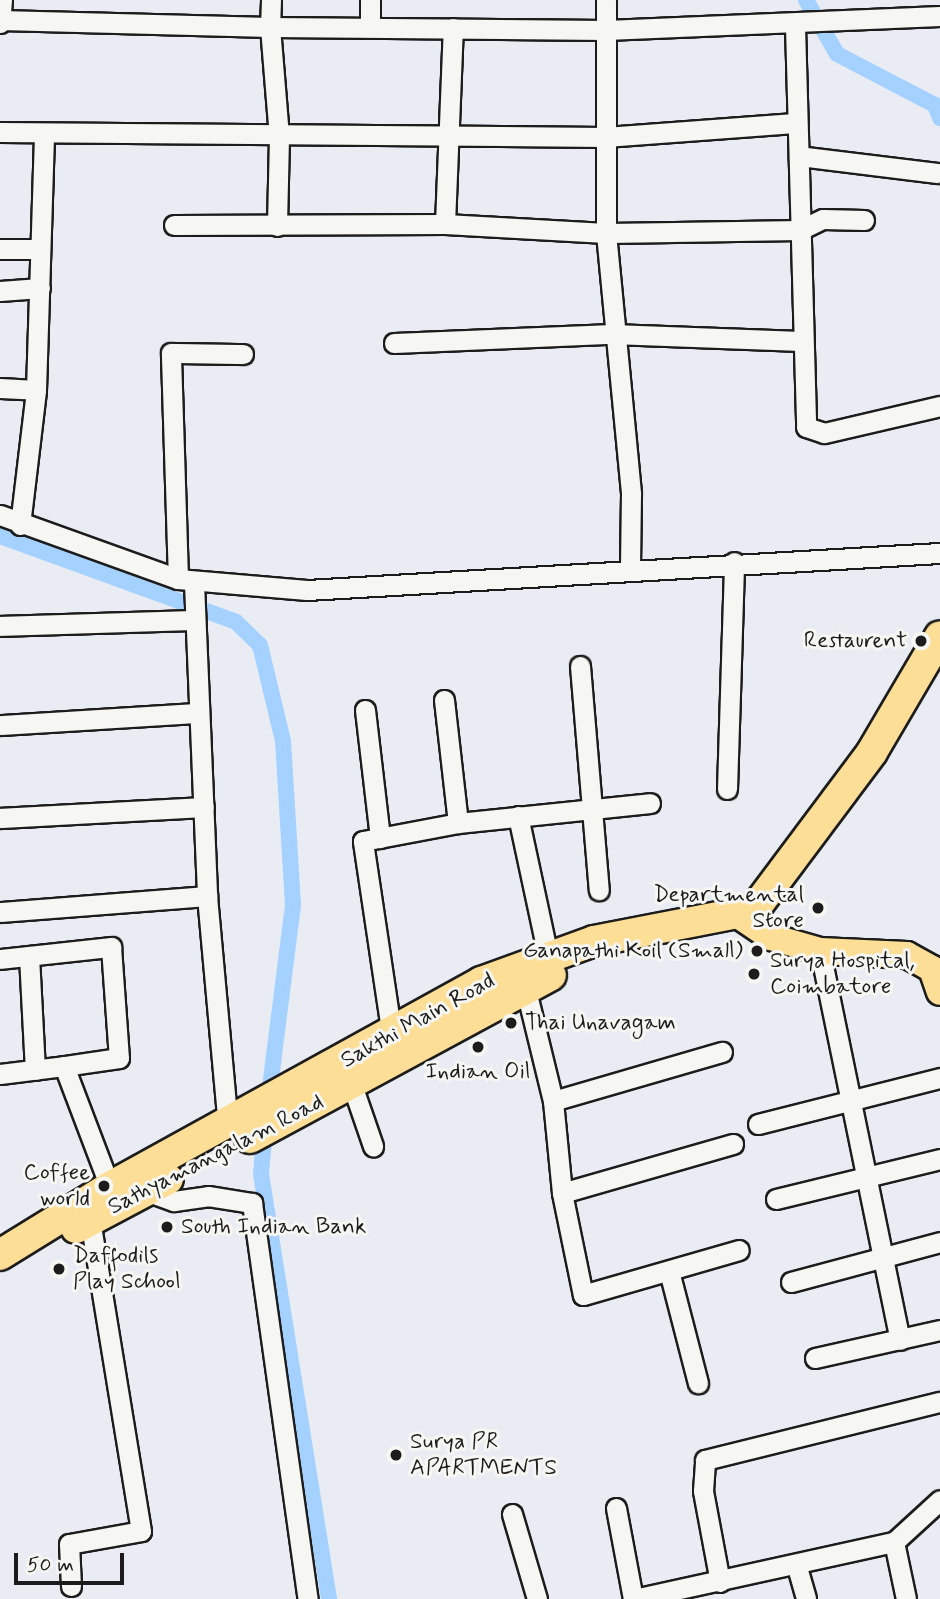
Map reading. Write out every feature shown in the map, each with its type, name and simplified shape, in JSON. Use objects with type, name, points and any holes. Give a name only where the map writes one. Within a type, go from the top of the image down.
[{"type":"highway","name":"Sakthi Main Road","points":[[0,1255],[110,1187],[299,1100],[392,1036],[481,982],[548,956],[594,942],[749,924],[872,752],[940,636]]},
{"type":"highway","points":[[749,924],[796,888],[891,748],[940,662]]},
{"type":"highway","name":"Sathyamangalam Road","points":[[299,1100],[352,1085],[525,986],[632,951],[749,924]]},
{"type":"highway","name":"Sathyamangalam Road","points":[[0,1272],[146,1191],[231,1133]]},
{"type":"main road","points":[[749,924],[820,951],[907,955],[937,976]]},
{"type":"street","points":[[2,0],[0,21],[271,27],[606,30],[795,26],[830,23],[911,9],[940,16]]},
{"type":"street","points":[[271,0],[279,138],[277,226]]},
{"type":"street","points":[[370,0],[370,27]]},
{"type":"street","points":[[606,0],[606,233],[612,334],[631,495],[630,567]]},
{"type":"street","points":[[795,26],[794,123],[799,156],[801,341],[806,428],[824,433],[940,406]]},
{"type":"street","points":[[445,224],[453,28]]},
{"type":"street","points":[[0,132],[279,138],[605,137],[794,123]]},
{"type":"street","points":[[20,525],[36,390],[44,135]]},
{"type":"street","points":[[799,156],[938,173]]},
{"type":"street","points":[[174,226],[445,224],[606,233],[800,230],[823,219],[864,220]]},
{"type":"street","points":[[0,250],[40,249]]},
{"type":"street","points":[[0,291],[40,288]]},
{"type":"street","points":[[394,343],[612,334],[801,341]]},
{"type":"street","points":[[231,1133],[207,896],[192,620],[171,353],[243,354]]},
{"type":"street","points":[[0,388],[36,390]]},
{"type":"street","points":[[0,515],[20,525],[188,582],[307,590],[630,567],[940,553]]},
{"type":"street","points":[[727,789],[734,562]]},
{"type":"street","points":[[0,626],[192,620]]},
{"type":"street","points":[[580,666],[599,890]]},
{"type":"street","points":[[444,700],[458,822]]},
{"type":"street","points":[[365,710],[380,838]]},
{"type":"street","points":[[0,725],[198,713]]},
{"type":"street","points":[[392,1036],[363,841],[458,822],[590,806],[650,803]]},
{"type":"street","points":[[0,818],[204,807]]},
{"type":"street","points":[[518,816],[548,956]]},
{"type":"street","points":[[0,912],[207,896]]},
{"type":"street","points":[[0,959],[111,947],[119,1058],[0,1074]]},
{"type":"street","points":[[820,951],[900,1340]]},
{"type":"street","points":[[29,956],[35,1070]]},
{"type":"street","points":[[525,986],[553,1101],[562,1194],[583,1295],[739,1250]]},
{"type":"street","points":[[553,1101],[722,1052]]},
{"type":"street","points":[[64,1066],[110,1187]]},
{"type":"street","points":[[758,1124],[940,1078]]},
{"type":"street","points":[[352,1085],[373,1146]]},
{"type":"street","points":[[562,1194],[733,1144]]},
{"type":"street","points":[[776,1199],[865,1174],[940,1159]]},
{"type":"street","points":[[146,1191],[174,1201],[208,1196],[252,1203],[308,1599]]},
{"type":"street","points":[[71,1586],[69,1545],[141,1531],[90,1220]]},
{"type":"street","points":[[791,1282],[940,1242]]},
{"type":"street","points":[[668,1270],[698,1383]]},
{"type":"street","points":[[815,1358],[940,1330]]},
{"type":"street","points":[[720,1582],[703,1491],[705,1460],[940,1402]]},
{"type":"street","points":[[616,1508],[633,1599],[797,1567],[894,1542],[940,1500]]},
{"type":"street","points":[[512,1514],[537,1599]]},
{"type":"street","points":[[894,1542],[906,1599]]},
{"type":"street","points":[[797,1567],[806,1599]]},
{"type":"waterway","points":[[806,0],[837,54],[935,105],[940,118]]},
{"type":"waterway","points":[[0,536],[236,622],[260,645],[283,741],[293,905],[268,1102]]},
{"type":"waterway","points":[[265,1128],[261,1174],[329,1599]]},
{"type":"place","name":"Restaurent","points":[[921,641]]},
{"type":"place","name":"Departmental Store","points":[[818,908]]},
{"type":"place","name":"Ganapathi Koil (Small)","points":[[757,951]]},
{"type":"place","name":"Surya Hospital, Coimbatore","points":[[754,974]]},
{"type":"place","name":"Thai Unavagam","points":[[511,1023]]},
{"type":"place","name":"Indian Oil","points":[[478,1047]]},
{"type":"place","name":"Coffee world","points":[[104,1186]]},
{"type":"place","name":"South Indian Bank","points":[[167,1227]]},
{"type":"place","name":"Daffodils Play School","points":[[59,1269]]},
{"type":"place","name":"Surya PR APARTMENTS","points":[[396,1455]]}]
